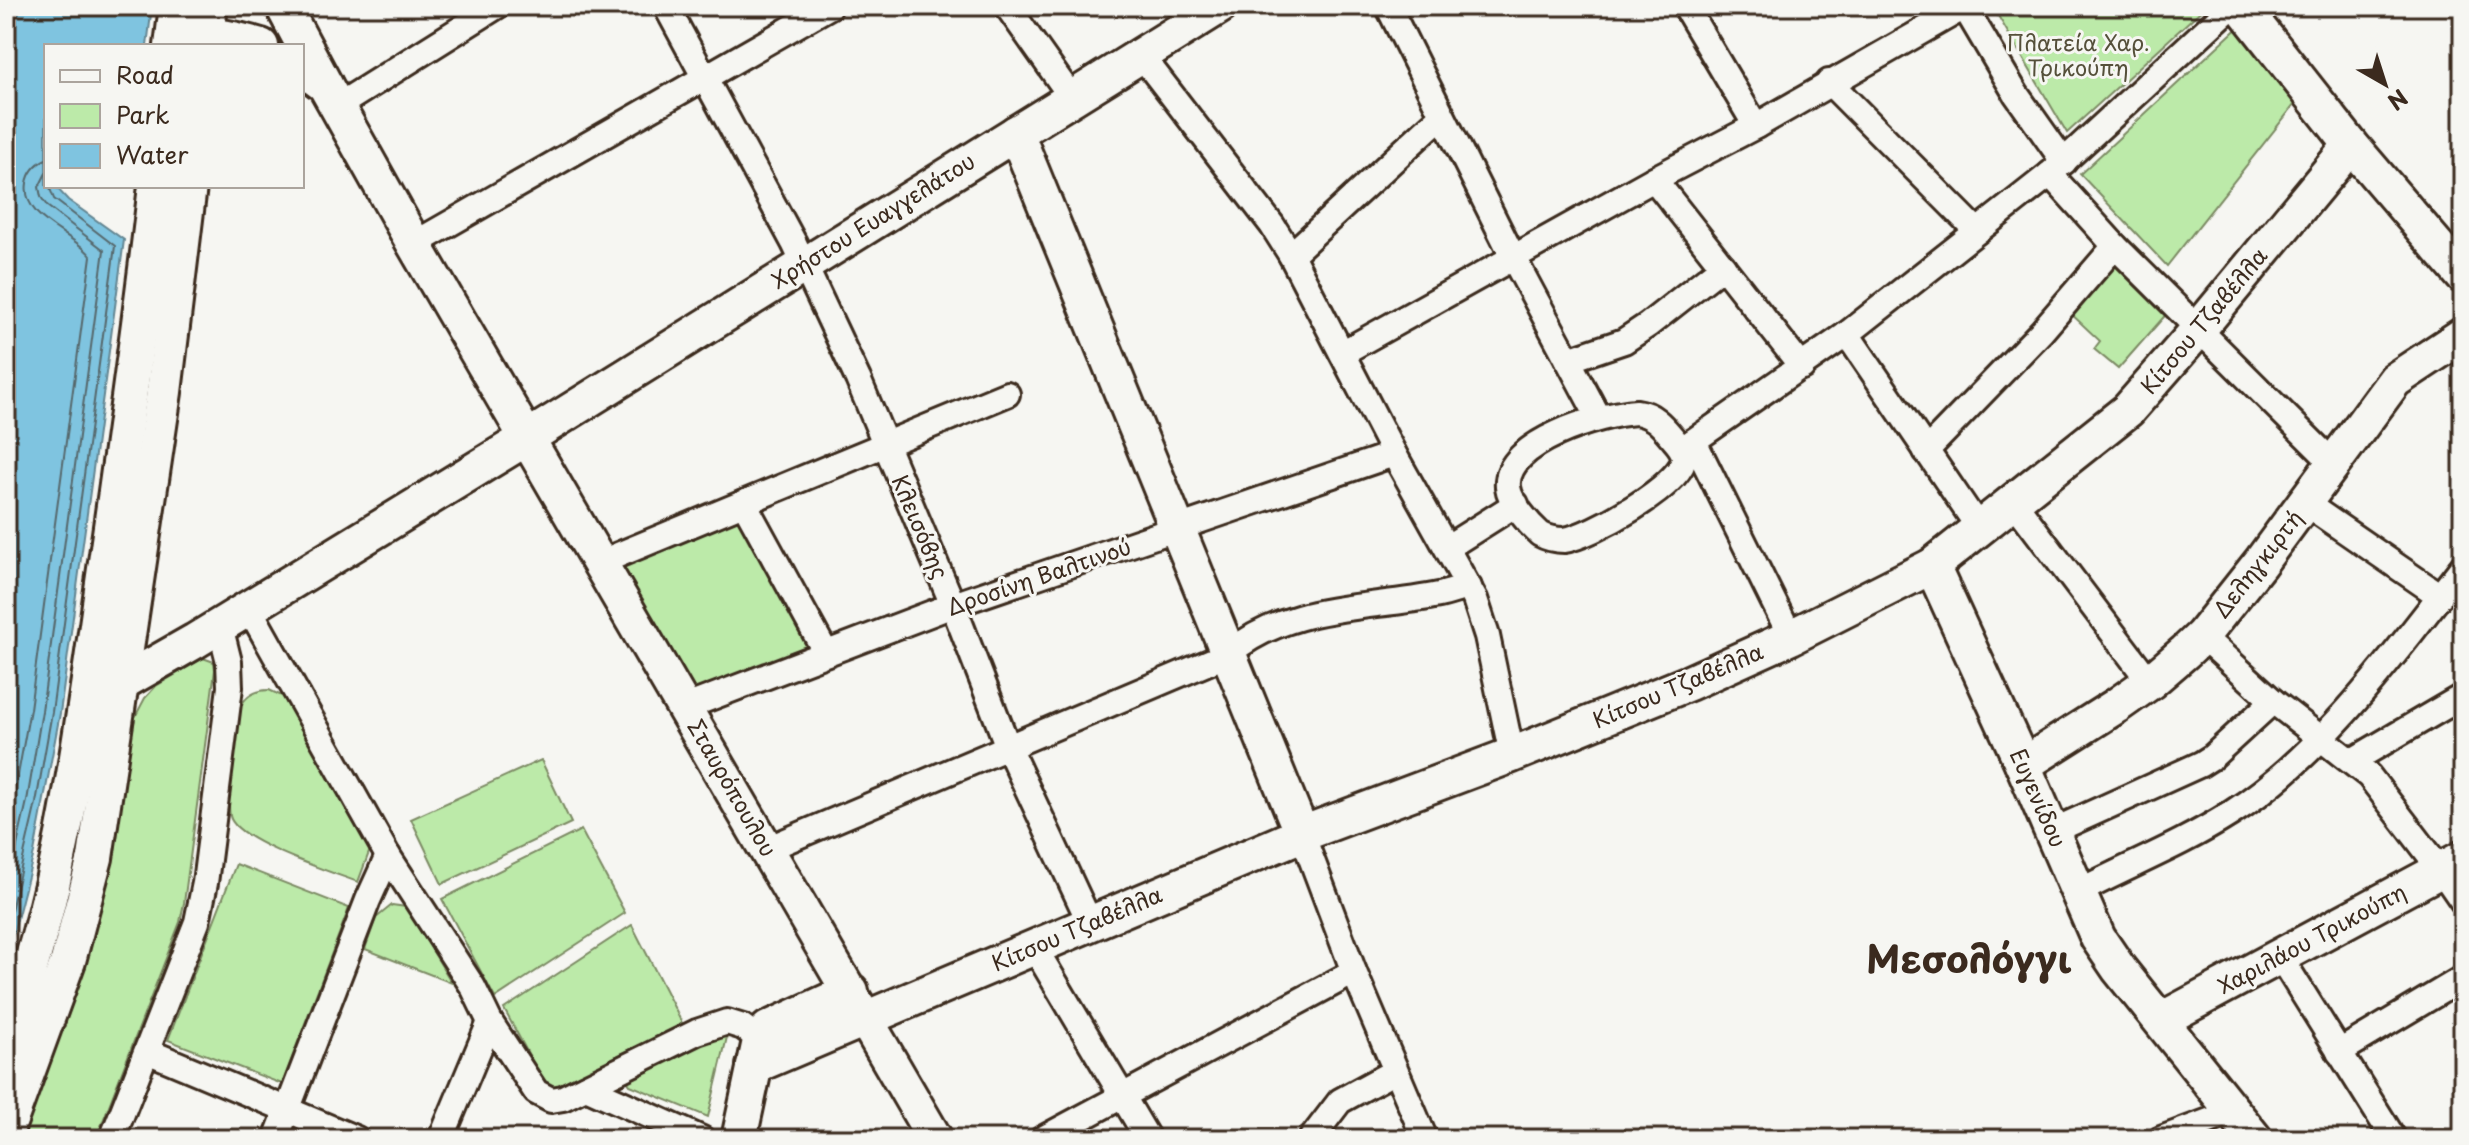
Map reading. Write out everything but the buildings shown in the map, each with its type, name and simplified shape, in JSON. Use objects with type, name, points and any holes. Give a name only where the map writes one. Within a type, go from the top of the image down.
[{"type":"street","points":[[177,6],[194,36],[227,38],[252,44]]},
{"type":"street","points":[[316,90],[497,6]]},
{"type":"street","name":"Κλεισόβης","points":[[666,6],[804,264],[885,444],[953,605],[1008,747],[1090,923]]},
{"type":"street","points":[[414,244],[830,6]]},
{"type":"street","points":[[1007,6],[1072,98]]},
{"type":"street","name":"Χρήστου Ευαγγελάτου","points":[[86,703],[220,626],[527,438],[1220,6]]},
{"type":"street","points":[[1388,6],[1514,259],[1599,418]]},
{"type":"street","points":[[1685,6],[1756,126]]},
{"type":"street","points":[[1342,353],[1654,179],[1756,126],[1964,6],[2057,168],[2115,246],[2333,463]]},
{"type":"street","points":[[1791,637],[1688,445],[1646,414],[1623,413],[1599,418],[1548,438],[1518,460],[1508,485],[1516,504],[1540,534],[1568,539],[1609,521],[1669,483],[1683,462],[1688,445],[1847,334],[2057,168],[2239,8],[2463,276]]},
{"type":"street","name":"Σταυρόπουλου","points":[[290,11],[301,44]]},
{"type":"street","name":"Σταυρόπουλου","points":[[304,54],[316,90],[414,244],[935,1139]]},
{"type":"street","points":[[1141,55],[1272,225],[1291,255],[1394,454],[1448,547],[1485,627],[1512,755]]},
{"type":"street","points":[[1829,82],[1977,231]]},
{"type":"street","points":[[1291,255],[1441,116]]},
{"type":"street","points":[[1016,133],[1302,834],[1354,972],[1425,1139]]},
{"type":"street","name":"Κίτσου Τζαβέλλα","points":[[757,1052],[858,1004],[1034,947],[1302,834],[1512,755],[1689,683],[1791,637],[1932,566],[2119,419],[2198,330],[2351,145]]},
{"type":"street","points":[[1654,179],[1802,367]]},
{"type":"street","points":[[6,1038],[25,987],[52,891],[71,798],[156,188]]},
{"type":"street","points":[[6,1131],[55,1002],[83,908],[104,805],[164,392],[189,188]]},
{"type":"street","points":[[1926,451],[2041,332],[2115,246]]},
{"type":"street","points":[[1568,360],[1624,341],[1723,266]]},
{"type":"street","points":[[1847,334],[1979,528]]},
{"type":"street","name":"Δεληγκιρτή","points":[[2023,765],[2150,682],[2202,636],[2395,380],[2463,335]]},
{"type":"street","points":[[601,562],[1007,394]]},
{"type":"street","name":"Δροσίνη Βαλτινού","points":[[686,707],[953,605],[1394,454]]},
{"type":"street","points":[[2014,502],[2150,682]]},
{"type":"street","points":[[744,503],[826,653]]},
{"type":"street","points":[[2305,503],[2440,596]]},
{"type":"street","points":[[1448,547],[1516,504]]},
{"type":"street","name":"Ευγενίδου","points":[[1932,566],[2053,831],[2086,914],[2107,952],[2255,1139]]},
{"type":"street","points":[[2078,892],[2232,813],[2294,764],[2323,738],[2463,566]]},
{"type":"street","points":[[767,849],[1228,654],[1246,639],[1297,617],[1350,606],[1439,595],[1469,587]]},
{"type":"street","points":[[249,608],[388,856],[473,987],[490,1022],[539,1095],[557,1100],[697,1032],[727,1022],[743,1027],[757,1052],[739,1139]]},
{"type":"street","points":[[112,1139],[193,933],[205,883],[230,687],[229,662],[220,626]]},
{"type":"street","points":[[2202,636],[2273,701],[2369,776],[2452,864],[2463,902]]},
{"type":"street","points":[[2352,761],[2463,696]]},
{"type":"street","points":[[2053,831],[2201,764],[2273,701]]},
{"type":"street","points":[[276,1139],[368,900],[388,856]]},
{"type":"street","name":"Χαριλάου Τρικούπη","points":[[2161,1020],[2452,864]]},
{"type":"street","points":[[1034,947],[1148,1139]]},
{"type":"street","points":[[2279,955],[2394,1139]]},
{"type":"street","points":[[1042,1139],[1354,972]]},
{"type":"street","points":[[2339,1052],[2463,978]]},
{"type":"street","points":[[441,1139],[490,1022]]},
{"type":"street","points":[[147,1051],[357,1139]]},
{"type":"street","points":[[1311,1139],[1340,1101],[1395,1071]]},
{"type":"street","points":[[586,1087],[702,1139]]},
{"type":"street","points":[[2161,1139],[2233,1112]]},
{"type":"green space","name":"Πλατεία Χαρ. Τρικούπη","points":[[2000,6],[2206,6],[2067,133],[1994,9]]},
{"type":"green space","points":[[2244,22],[2302,95],[2167,266],[2080,174]]},
{"type":"green space","points":[[2119,256],[2170,310],[2118,369],[2094,349],[2100,341],[2068,311]]},
{"type":"green space","points":[[744,503],[826,653],[686,707],[601,562]]},
{"type":"green space","points":[[203,658],[214,662],[215,670],[180,922],[96,1139],[17,1139],[114,837],[135,717],[156,686]]},
{"type":"green space","points":[[269,690],[287,702],[371,847],[358,882],[269,847],[252,838],[231,819],[230,783],[240,708],[252,694]]},
{"type":"green space","points":[[541,760],[571,823],[442,884],[411,819]]},
{"type":"green space","points":[[581,830],[625,913],[495,998],[442,899]]},
{"type":"green space","points":[[236,864],[349,908],[282,1084],[168,1040]]},
{"type":"green space","points":[[392,905],[406,907],[452,983],[365,949],[376,918]]},
{"type":"green space","points":[[632,925],[684,1027],[552,1098],[504,1009]]},
{"type":"green space","points":[[721,1028],[728,1033],[708,1117],[630,1085],[626,1079]]},
{"type":"water","points":[[6,6],[152,6],[147,44],[44,44],[44,188],[57,188],[68,200],[124,240],[60,713],[34,853],[6,962]]},
{"type":"district","name":"Μεσολόγγι","points":[[1969,960]]}]
